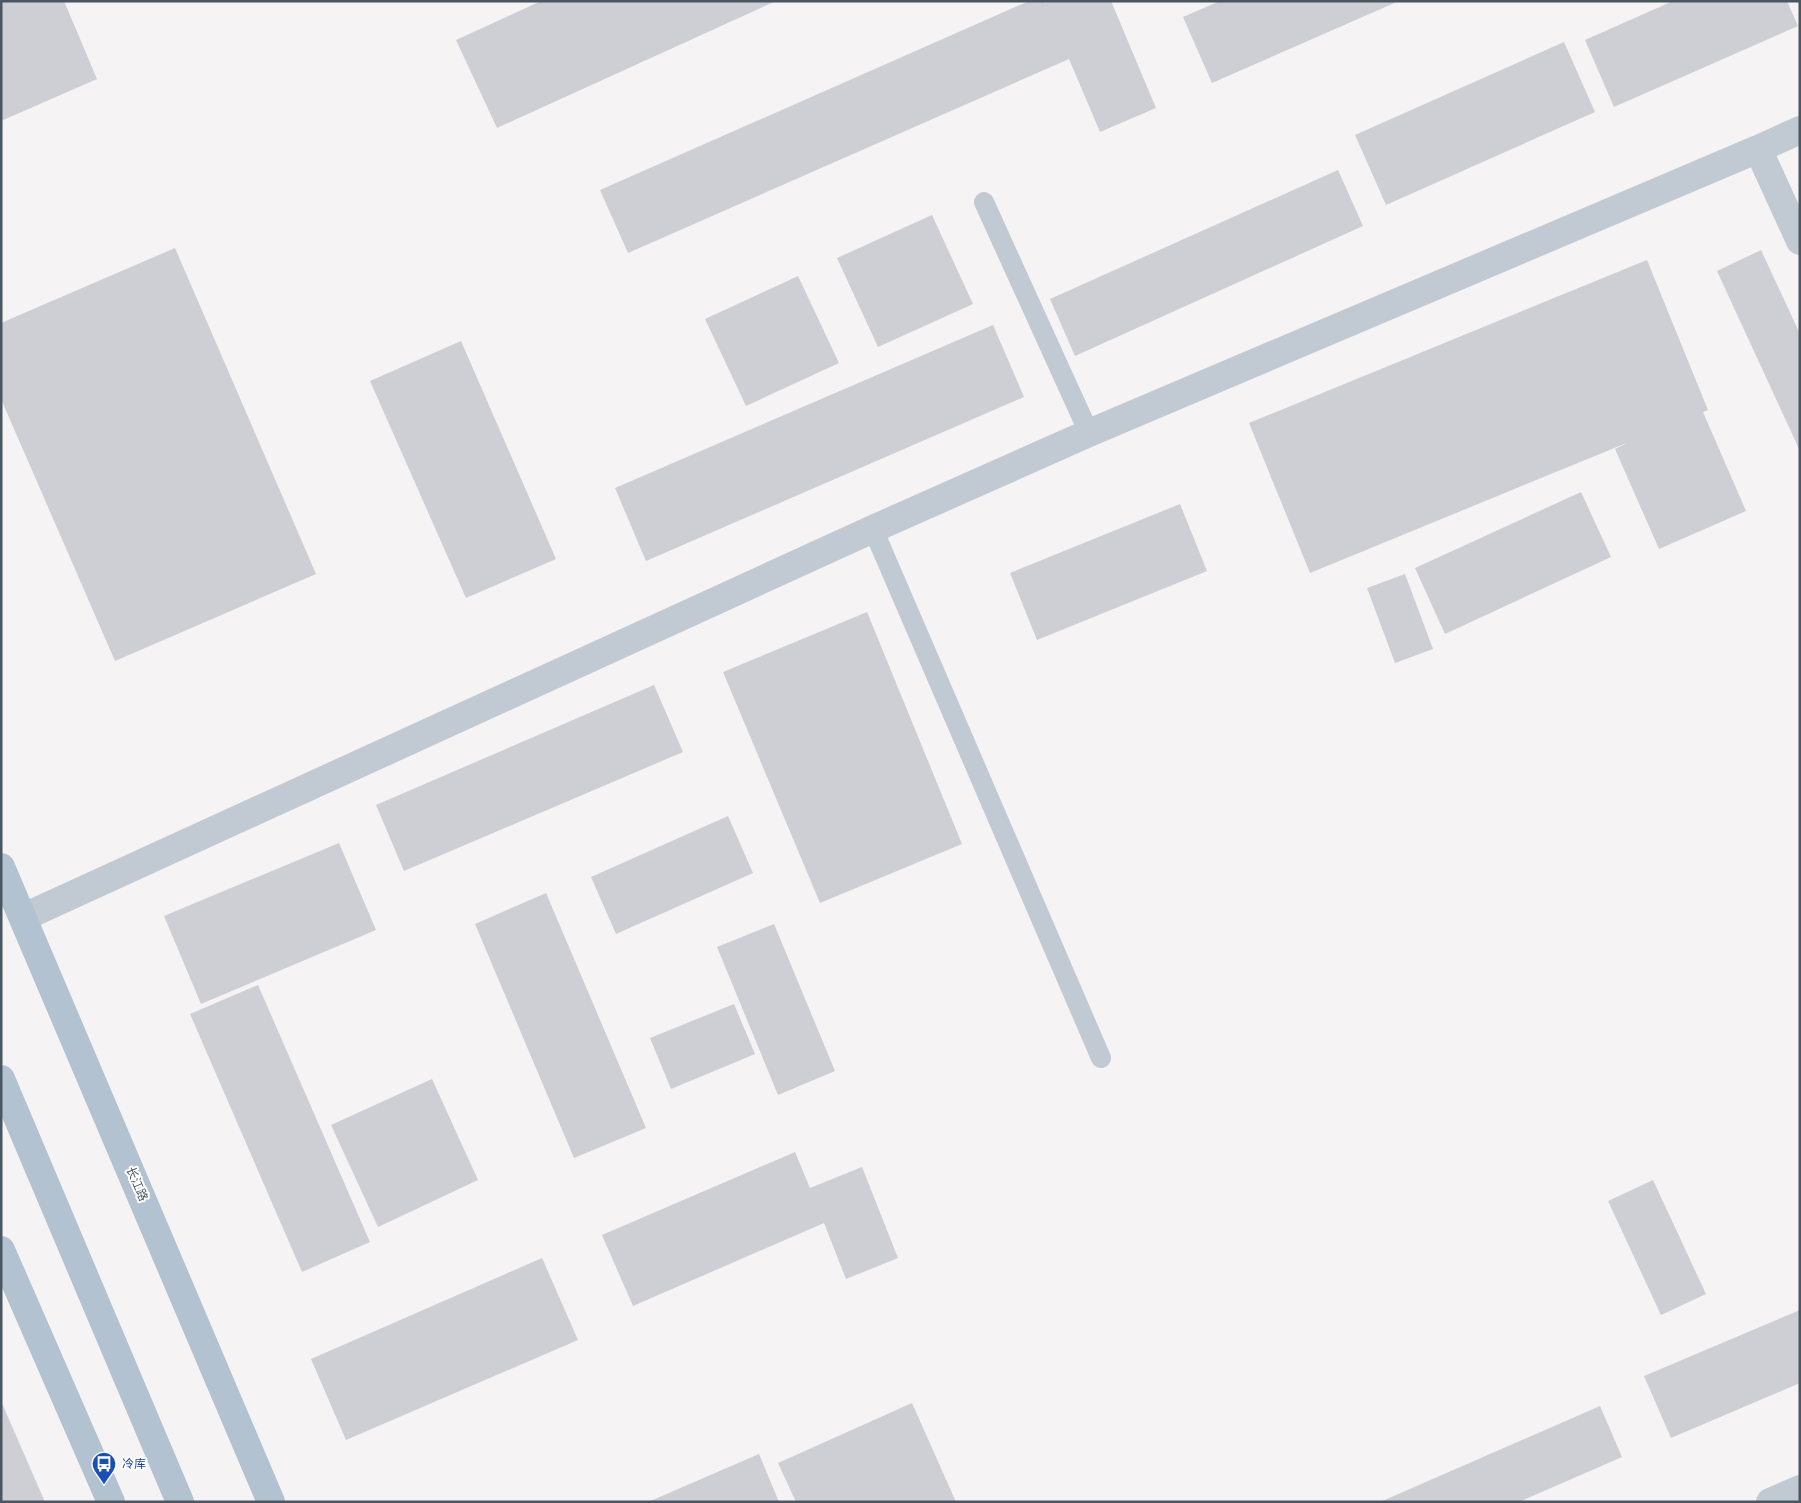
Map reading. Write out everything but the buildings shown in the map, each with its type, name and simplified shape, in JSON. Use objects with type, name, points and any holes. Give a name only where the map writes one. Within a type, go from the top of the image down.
[{"type":"main road","name":"长江路","points":[[1,867],[24,917],[271,1502]]},
{"type":"main road","points":[[1,1079],[180,1502]]},
{"type":"main road","points":[[1,1250],[111,1502]]},
{"type":"street","points":[[24,917],[1089,432],[1800,130]]},
{"type":"street","points":[[1758,149],[1800,241]]},
{"type":"street","points":[[1770,1502],[1800,1488]]},
{"type":"lane","points":[[984,202],[1089,432]]},
{"type":"lane","points":[[873,529],[1101,1058]]},
{"type":"place","name":"冷库","points":[[104,1485]]}]
